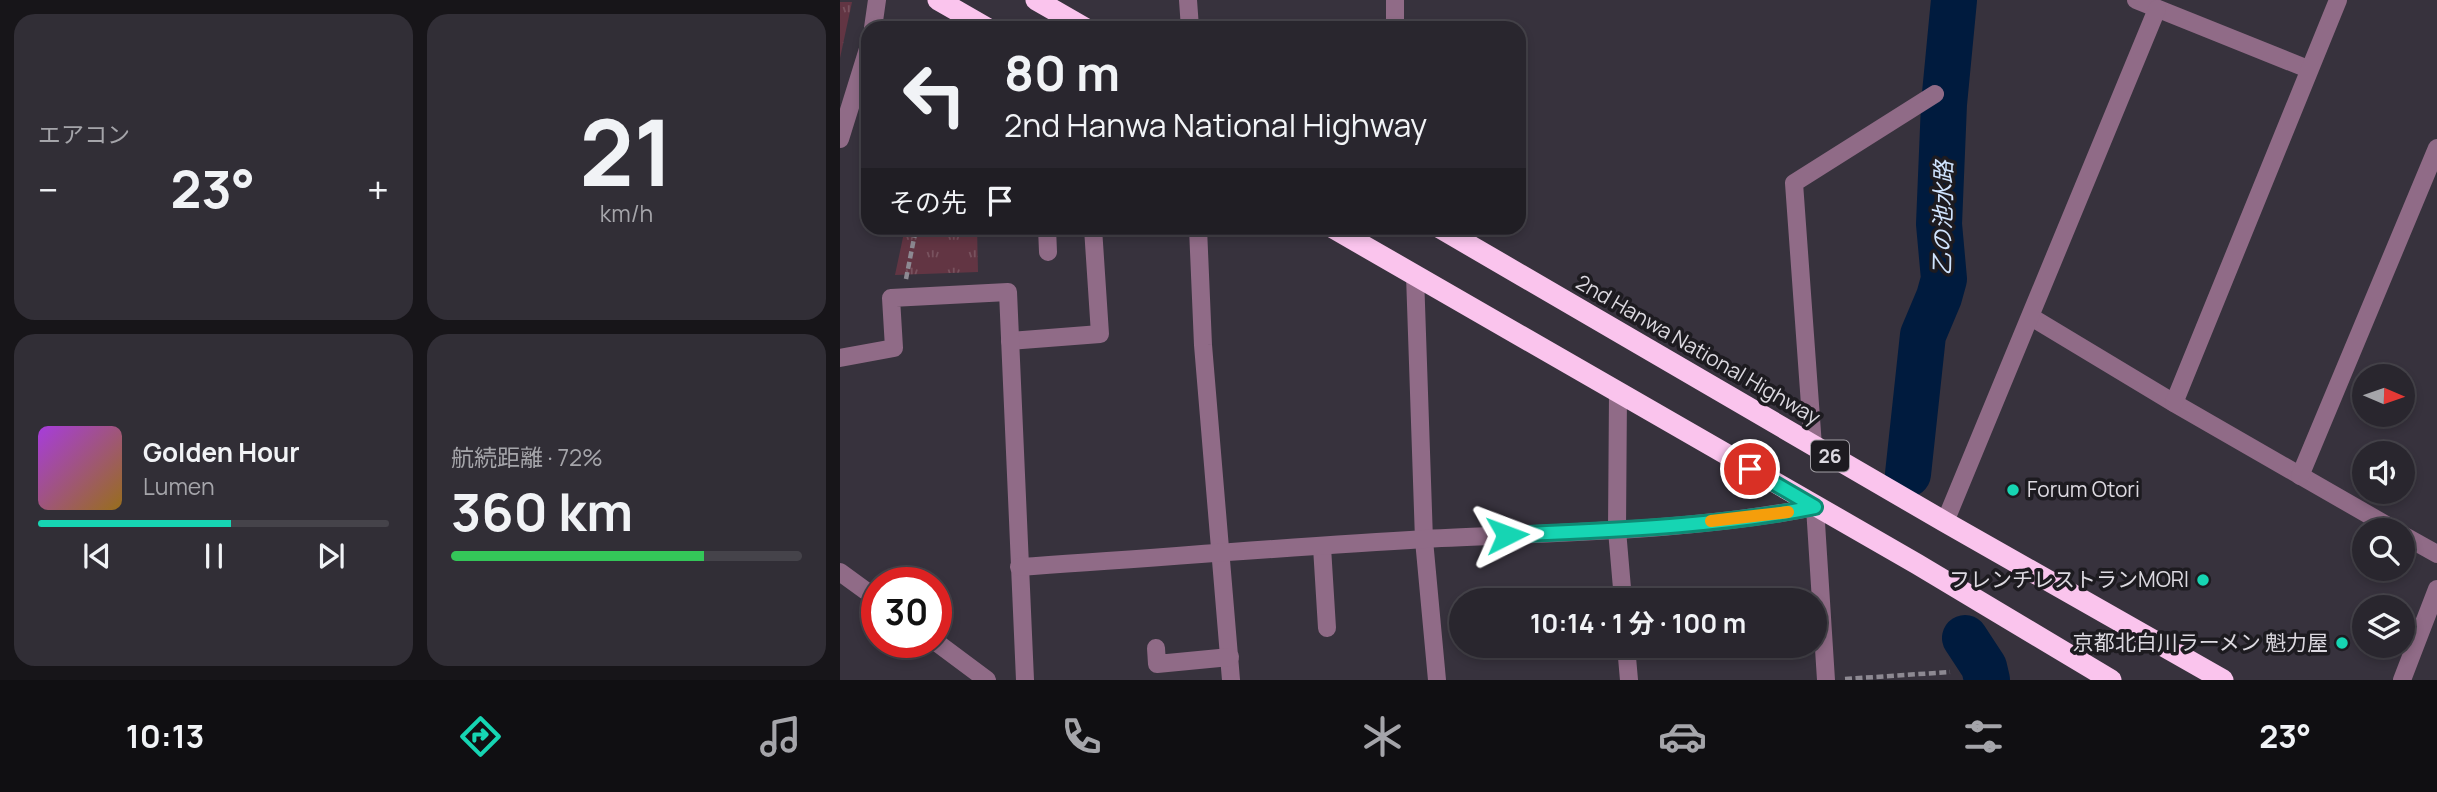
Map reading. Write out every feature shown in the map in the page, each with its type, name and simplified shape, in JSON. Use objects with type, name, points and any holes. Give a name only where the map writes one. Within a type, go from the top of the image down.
[{"type":"highway","points":[[938,0],[975,21]]},
{"type":"highway","points":[[1036,0],[1073,21]]},
{"type":"highway","name":"26","points":[[1345,235],[1917,564],[2111,680]]},
{"type":"highway","name":"2nd Hanwa National Highway","points":[[1452,235],[1945,522],[2223,680]]},
{"type":"street","points":[[874,21],[877,0]]},
{"type":"street","points":[[1188,0],[1190,21]]},
{"type":"street","points":[[1395,0],[1395,21]]},
{"type":"street","points":[[2136,0],[2308,69]]},
{"type":"street","points":[[2174,403],[2338,0]]},
{"type":"street","points":[[1945,522],[2157,9]]},
{"type":"street","points":[[840,139],[861,72]]},
{"type":"street","points":[[1814,446],[1794,183],[1934,94]]},
{"type":"street","points":[[2300,476],[2437,148]]},
{"type":"street","points":[[1047,235],[1048,253]]},
{"type":"street","points":[[1010,341],[1100,334],[1093,235]]},
{"type":"street","points":[[1198,235],[1203,345],[1231,680]]},
{"type":"street","points":[[1415,275],[1424,540],[1437,680]]},
{"type":"street","points":[[840,358],[894,348],[891,298],[1008,292],[1025,680]]},
{"type":"street","points":[[2031,317],[2374,518]]},
{"type":"street","points":[[1618,393],[1617,530],[1622,588]]},
{"type":"street","points":[[1019,567],[1617,530],[1777,514],[1815,507],[1826,680]]},
{"type":"street","points":[[2415,542],[2437,554]]},
{"type":"street","points":[[1322,547],[1327,628]]},
{"type":"street","points":[[840,572],[861,587]]},
{"type":"street","points":[[2402,680],[2437,589]]},
{"type":"street","points":[[952,654],[987,680]]},
{"type":"street","points":[[1157,664],[1230,657]]},
{"type":"street","points":[[1627,658],[1629,680]]},
{"type":"path","points":[[902,297],[915,235]]},
{"type":"path","points":[[1826,680],[1950,672]]},
{"type":"green space","points":[[840,2],[852,2],[840,58]]},
{"type":"green space","points":[[904,235],[977,235],[978,272],[895,275]]},
{"type":"waterway","name":"乙の池水路","points":[[1908,474],[1923,335],[1944,279],[1939,224],[1944,104],[1954,0]]},
{"type":"waterway","name":"乙の池水路","points":[[1965,638],[1984,667],[1987,680]]},
{"type":"slow traffic","points":[[1711,521],[1788,512]]},
{"type":"place","name":"Forum Otori","points":[[2013,490]]},
{"type":"place","name":"フレンチレストランMORI","points":[[2203,580]]},
{"type":"place","name":"京都北白川ラーメン 魁力屋","points":[[2342,643]]},
{"type":"route","points":[[1507,535],[1617,530],[1777,514],[1815,507],[1750,469]]}]
